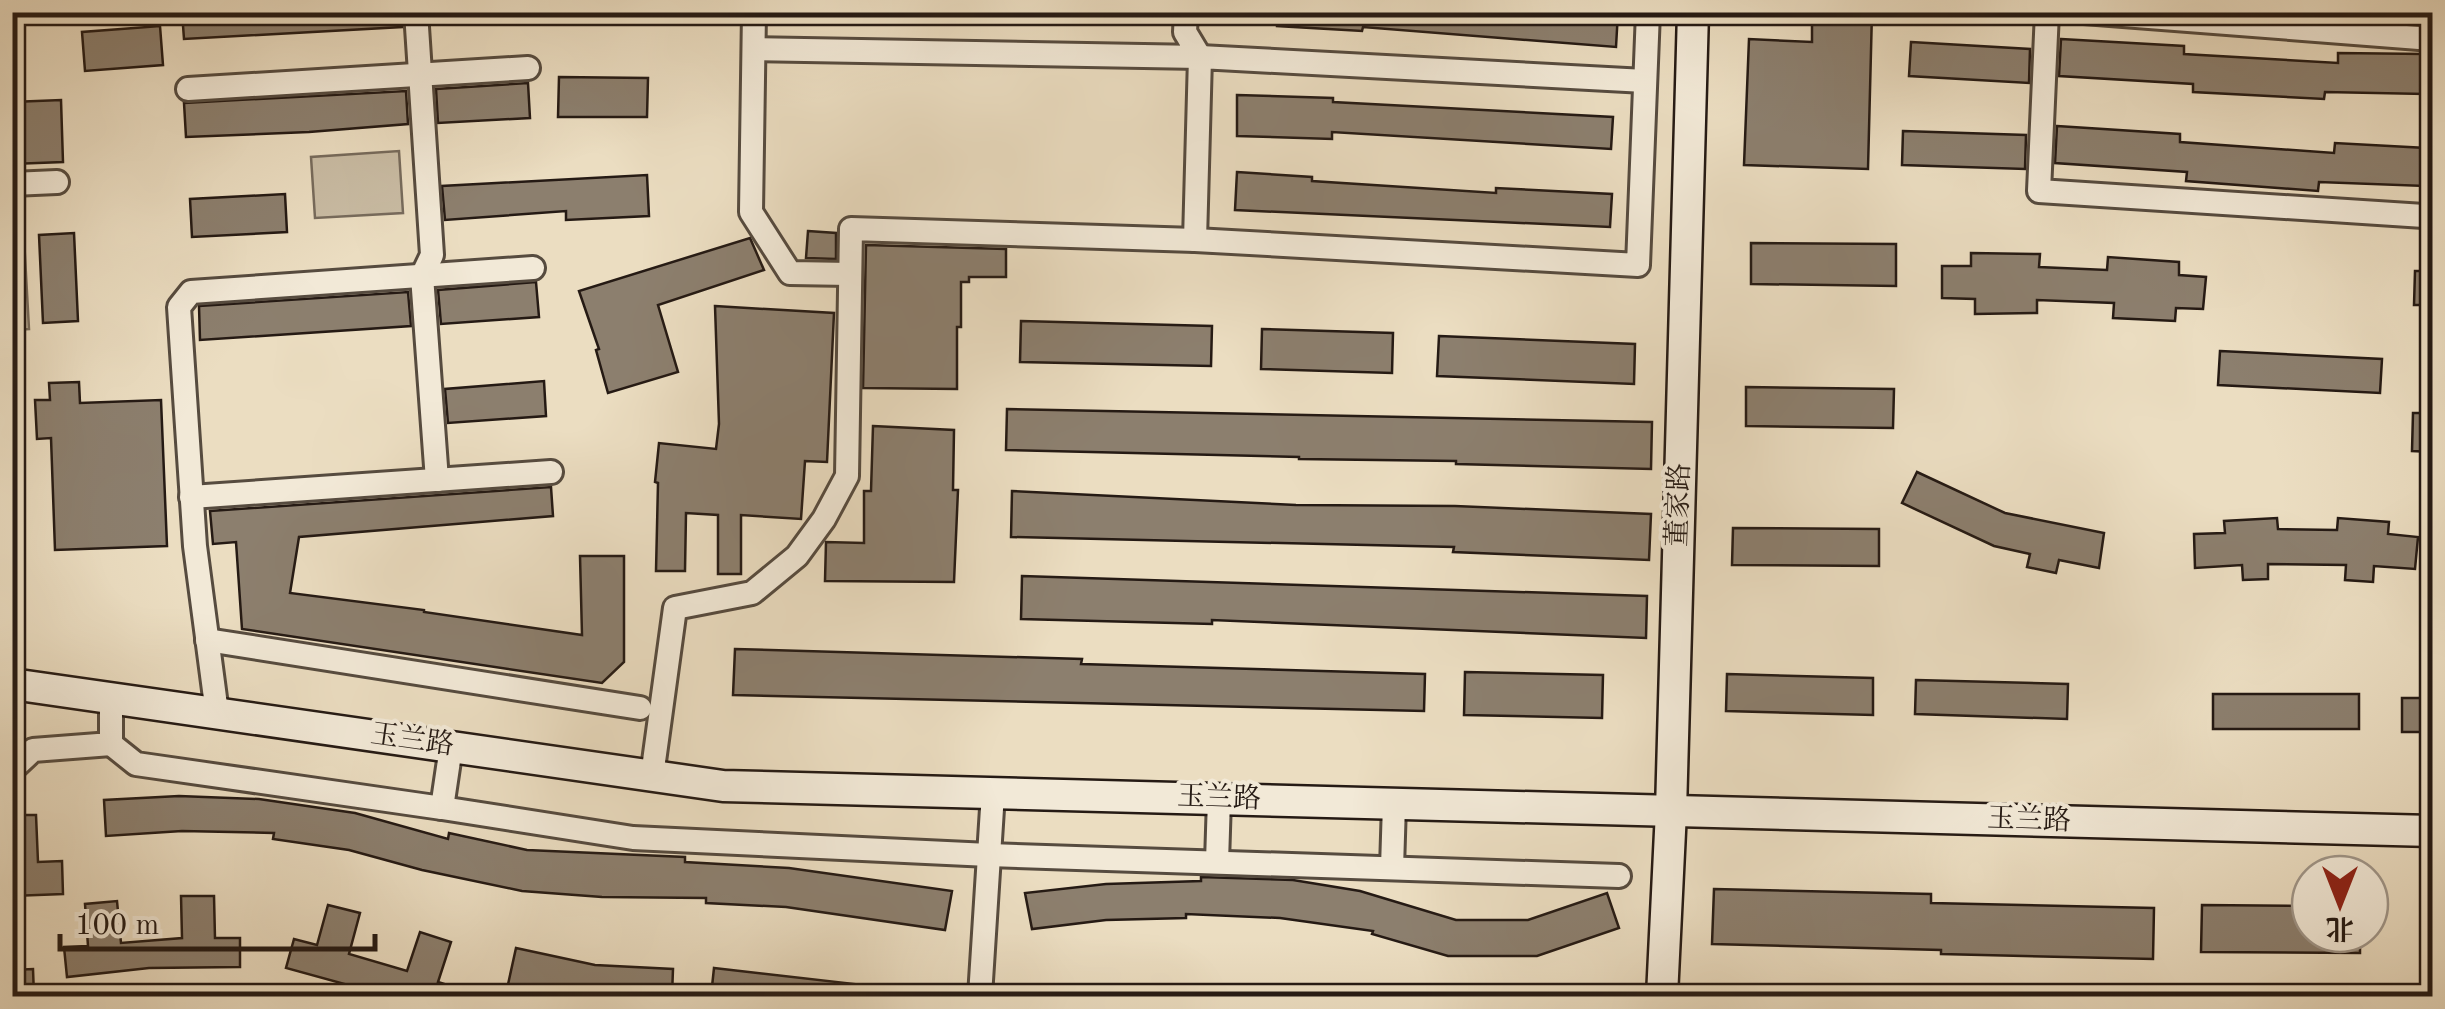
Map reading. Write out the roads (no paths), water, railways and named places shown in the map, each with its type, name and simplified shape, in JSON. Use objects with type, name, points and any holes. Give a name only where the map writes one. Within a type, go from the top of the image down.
[{"type":"street","points":[[416,12],[432,255],[422,276],[436,480]]},
{"type":"street","points":[[754,12],[751,212],[790,274],[850,274]]},
{"type":"street","points":[[1186,12],[1186,32],[1200,57],[1195,240]]},
{"type":"street","points":[[652,776],[675,608],[752,593],[797,556],[824,519],[846,476],[850,229],[1195,240],[1638,265],[1648,12]]},
{"type":"street","name":"董家路","points":[[1662,996],[1694,12]]},
{"type":"street","points":[[2047,12],[2038,191],[2424,216]]},
{"type":"street","points":[[2084,12],[2432,39]]},
{"type":"street","points":[[754,49],[1200,57],[1645,81]]},
{"type":"street","points":[[188,90],[528,68]]},
{"type":"street","points":[[12,184],[57,182]]},
{"type":"street","points":[[217,713],[192,497],[179,307],[192,292],[533,268]]},
{"type":"street","points":[[192,497],[551,472]]},
{"type":"street","points":[[208,640],[640,708]]},
{"type":"street","name":"玉兰路","points":[[12,684],[723,786],[2432,832]]},
{"type":"street","points":[[111,698],[111,744]]},
{"type":"street","points":[[12,765],[33,750],[111,744],[136,764],[634,838],[989,855],[1619,876]]},
{"type":"street","points":[[442,808],[451,747]]},
{"type":"street","points":[[980,996],[993,793]]},
{"type":"street","points":[[1218,862],[1219,799]]},
{"type":"street","points":[[1392,868],[1394,804]]}]
